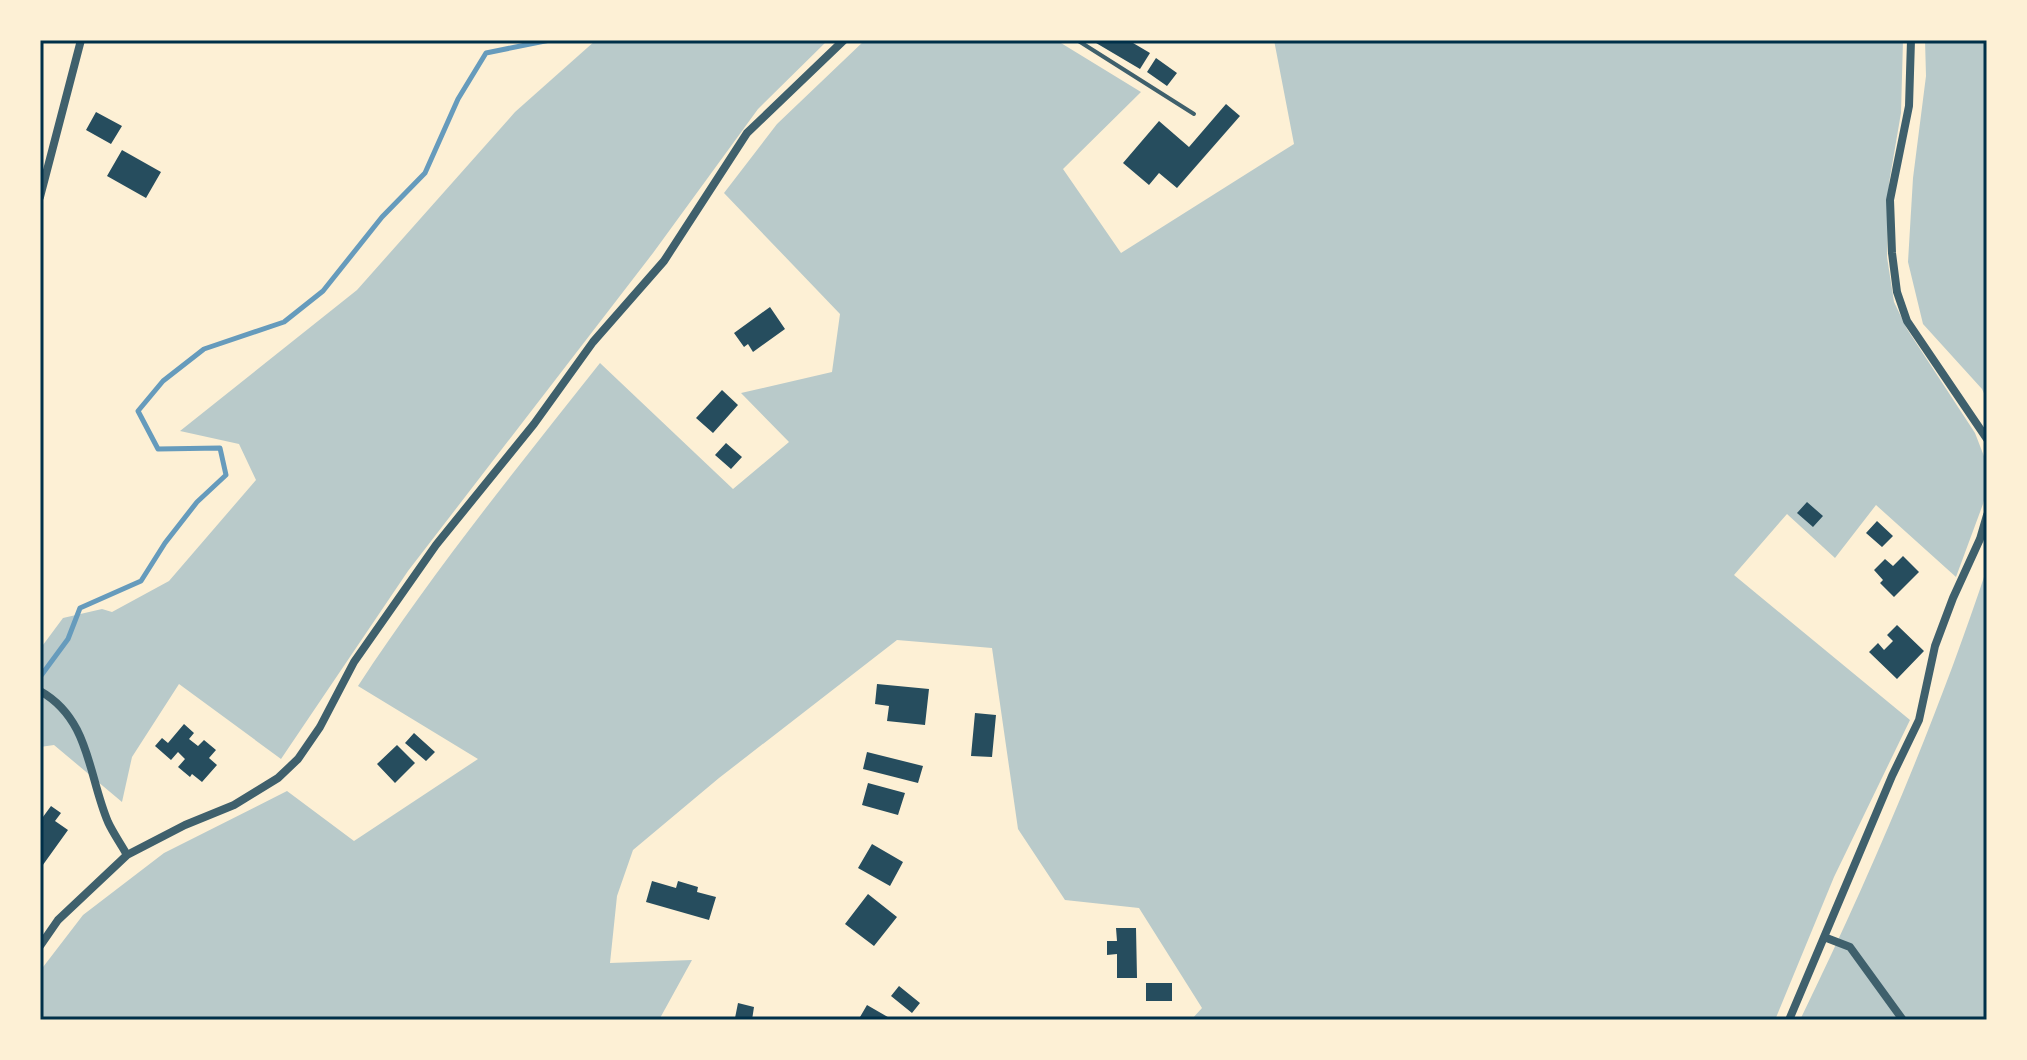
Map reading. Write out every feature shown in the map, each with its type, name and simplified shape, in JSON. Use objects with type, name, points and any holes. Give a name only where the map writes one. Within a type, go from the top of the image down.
[{"type":"street","points":[[40,197],[81,40]]},
{"type":"street","points":[[40,946],[58,920],[127,855],[185,825],[234,805],[278,778],[298,759],[320,727],[354,662],[436,545],[534,424],[593,342],[664,261],[747,133],[844,40]]},
{"type":"street","points":[[1911,40],[1909,106],[1890,200],[1897,292],[1907,321],[1987,439]]},
{"type":"street","points":[[1789,1020],[1886,789],[1919,720],[1935,646],[1987,515]]},
{"type":"street","points":[[41,692],[59,702],[84,743],[108,822],[127,855]]},
{"type":"street","points":[[1824,937],[1850,947],[1903,1020]]},
{"type":"lane","points":[[1077,40],[1194,114]]},
{"type":"shaded area","points":[[596,40],[828,40],[758,109],[653,253],[408,571],[281,759],[179,684],[132,757],[122,802],[54,745],[40,747],[40,649],[63,618],[102,609],[112,612],[169,581],[256,480],[239,444],[180,431],[357,290],[515,112]]},
{"type":"shaded area","points":[[865,40],[1056,40],[1141,92],[1063,169],[1121,253],[1294,144],[1274,40],[1903,40],[1901,113],[1889,183],[1887,257],[1894,302],[1907,329],[1975,433],[1987,464],[1987,489],[1956,577],[1876,505],[1835,558],[1787,514],[1734,575],[1910,720],[1834,877],[1775,1020],[1191,1020],[1202,1008],[1139,908],[1065,900],[1018,829],[992,648],[897,640],[719,778],[633,850],[617,896],[610,963],[692,960],[659,1020],[40,1020],[40,971],[83,915],[164,853],[287,791],[354,841],[478,759],[358,686],[445,562],[600,363],[733,489],[789,442],[741,393],[832,372],[840,314],[724,193],[777,124]]},
{"type":"shaded area","points":[[1925,40],[1987,40],[1987,400],[1982,389],[1923,324],[1908,262],[1913,178],[1926,76]]},
{"type":"shaded area","points":[[1987,568],[1987,1020],[1800,1020],[1901,797]]},
{"type":"building","points":[[1091,40],[1128,40],[1150,53],[1140,69]]},
{"type":"building","points":[[1156,58],[1177,73],[1167,86],[1147,72]]},
{"type":"building","points":[[1226,104],[1240,116],[1177,188],[1159,173],[1149,185],[1123,163],[1159,121],[1189,147]]},
{"type":"building","points":[[96,112],[122,126],[111,144],[86,130]]},
{"type":"building","points":[[122,150],[161,172],[146,198],[107,176]]},
{"type":"building","points":[[770,307],[785,329],[753,352],[748,344],[744,347],[734,333]]},
{"type":"building","points":[[722,390],[738,405],[713,433],[696,418]]},
{"type":"building","points":[[726,443],[742,457],[731,469],[715,455]]},
{"type":"building","points":[[1807,502],[1823,516],[1813,527],[1797,513]]},
{"type":"building","points":[[1877,521],[1893,536],[1882,547],[1866,533]]},
{"type":"building","points":[[1903,556],[1919,572],[1894,597],[1880,583],[1883,580],[1874,570],[1885,559],[1893,566]]},
{"type":"building","points":[[1897,625],[1924,651],[1897,679],[1869,652],[1878,643],[1884,650],[1893,641],[1887,635]]},
{"type":"building","points":[[877,684],[929,689],[925,725],[887,721],[889,706],[875,704]]},
{"type":"building","points":[[975,713],[996,715],[992,757],[971,756]]},
{"type":"building","points":[[184,724],[194,733],[189,739],[198,746],[204,740],[216,750],[209,758],[217,765],[202,782],[178,767],[185,759],[178,752],[171,760],[155,746],[162,738],[168,743]]},
{"type":"building","points":[[414,733],[435,752],[426,761],[405,743]]},
{"type":"building","points":[[397,745],[415,763],[395,783],[377,764]]},
{"type":"building","points":[[867,752],[923,766],[918,783],[863,769]]},
{"type":"building","points":[[868,783],[905,793],[898,815],[862,805]]},
{"type":"building","points":[[51,806],[61,813],[55,821],[68,830],[40,869],[40,821]]},
{"type":"building","points":[[872,844],[903,862],[890,886],[858,868]]},
{"type":"building","points":[[652,881],[676,888],[678,881],[698,887],[697,892],[716,897],[709,920],[646,902]]},
{"type":"building","points":[[868,894],[897,917],[874,946],[845,924]]},
{"type":"building","points":[[1116,928],[1136,928],[1137,978],[1117,978],[1117,954],[1107,955],[1107,941],[1117,941]]},
{"type":"building","points":[[1146,983],[1172,983],[1172,1001],[1146,1001]]},
{"type":"building","points":[[899,986],[920,1003],[912,1013],[891,996]]},
{"type":"building","points":[[738,1003],[754,1007],[752,1020],[735,1018]]},
{"type":"building","points":[[867,1005],[893,1020],[864,1020],[860,1017]]},
{"type":"waterway","points":[[40,677],[68,639],[80,608],[141,581],[197,502],[226,475],[220,448],[158,449],[138,411],[163,381],[204,349],[284,322],[323,291],[382,217],[425,173],[458,99],[486,53],[550,40]]}]
